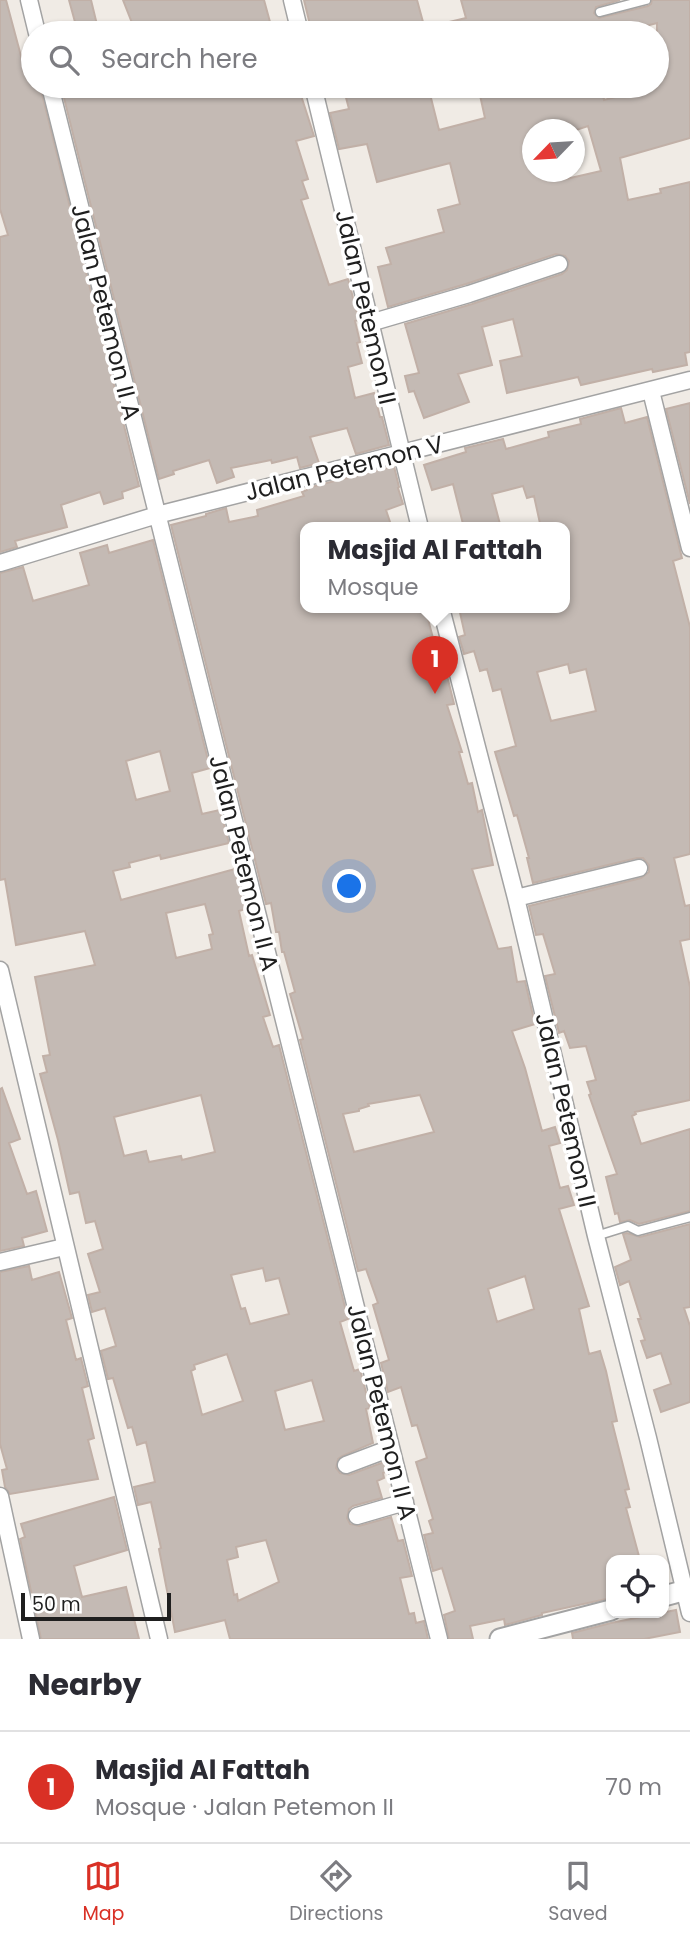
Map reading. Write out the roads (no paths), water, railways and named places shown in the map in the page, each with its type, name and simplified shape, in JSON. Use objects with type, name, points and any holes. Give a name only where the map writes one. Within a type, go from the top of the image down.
[{"type":"street","points":[[29,0],[34,21]]},
{"type":"street","points":[[292,0],[297,21]]},
{"type":"street","name":"Jalan Petemon II A","points":[[53,98],[439,1639]]},
{"type":"street","name":"Jalan Petemon II","points":[[316,98],[418,522]]},
{"type":"street","points":[[370,323],[470,294],[559,264]]},
{"type":"street","name":"Jalan Petemon V","points":[[0,563],[157,515],[690,380]]},
{"type":"street","points":[[651,391],[690,548]]},
{"type":"street","name":"Jalan Petemon II","points":[[442,613],[516,898],[596,1236],[687,1590],[690,1613]]},
{"type":"street","points":[[516,898],[639,868]]},
{"type":"street","points":[[0,970],[159,1639]]},
{"type":"street","points":[[0,1262],[64,1247]]},
{"type":"street","points":[[346,1465],[391,1448]]},
{"type":"street","points":[[0,1496],[31,1639]]},
{"type":"street","points":[[357,1516],[405,1502]]},
{"type":"street","points":[[669,1595],[687,1590]]},
{"type":"street","points":[[500,1639],[606,1611]]},
{"type":"lane","points":[[600,12],[646,0]]},
{"type":"lane","points":[[596,1236],[628,1226],[638,1231],[690,1217]]},
{"type":"place","name":"Masjid Al Fattah","points":[[435,694]]}]
